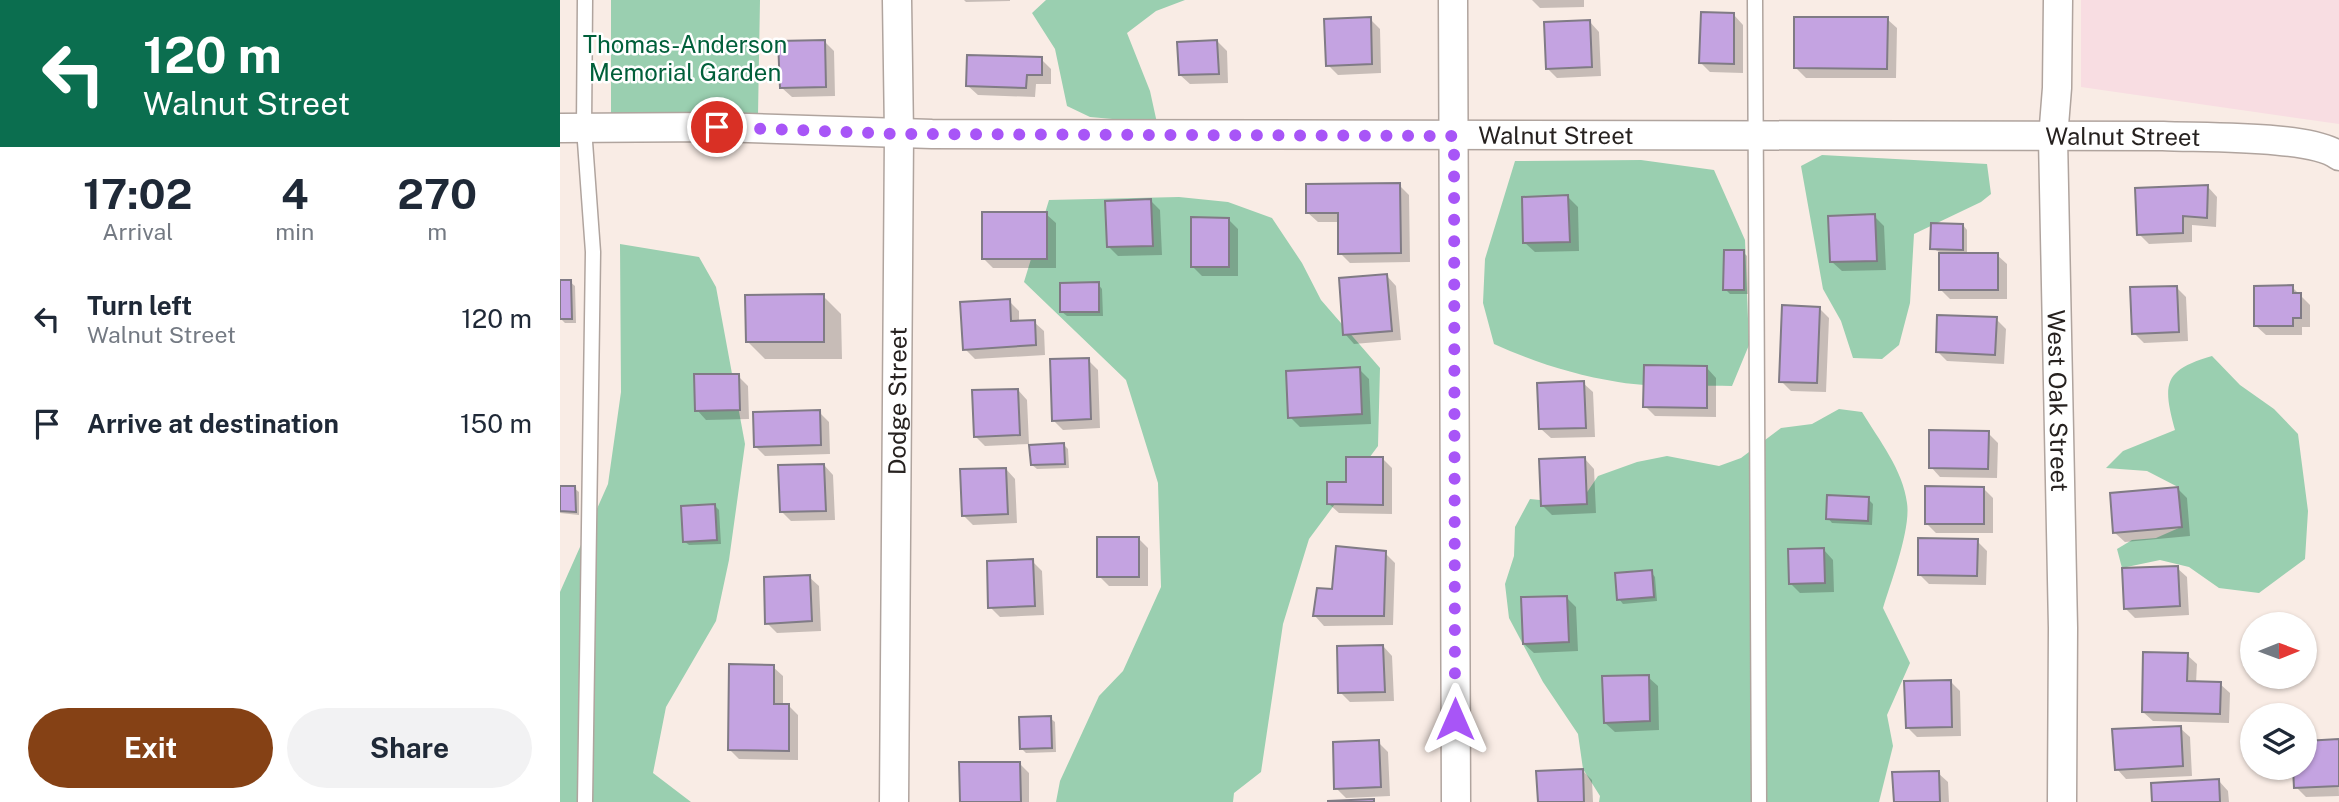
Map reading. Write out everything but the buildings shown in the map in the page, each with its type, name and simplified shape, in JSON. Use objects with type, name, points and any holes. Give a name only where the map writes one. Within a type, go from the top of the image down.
[{"type":"street","name":"Dodge Street","points":[[894,802],[899,134],[897,0]]},
{"type":"street","points":[[1453,0],[1456,802]]},
{"type":"street","name":"West Oak Street","points":[[2059,0],[2053,138],[2063,628],[2062,802]]},
{"type":"street","name":"Walnut Street","points":[[572,128],[717,127],[899,134],[2053,138],[2163,136],[2301,143],[2330,149],[2339,156]]},
{"type":"lane","points":[[585,0],[572,128],[593,252],[585,802]]},
{"type":"lane","points":[[1755,0],[1759,802]]},
{"type":"shaded area","points":[[2081,0],[2339,0],[2339,124],[2081,87]]},
{"type":"green space","name":"Thomas-Anderson Memorial Garden","points":[[611,0],[760,0],[758,115],[611,117]]},
{"type":"green space","points":[[1046,0],[1185,0],[1156,11],[1127,33],[1150,91],[1157,123],[1090,117],[1067,106],[1055,49],[1032,13]]},
{"type":"green space","points":[[1822,155],[1987,164],[1991,194],[1981,202],[1914,234],[1910,303],[1899,345],[1882,359],[1853,358],[1841,321],[1823,289],[1801,166]]},
{"type":"green space","points":[[1641,160],[1714,170],[1745,240],[1749,345],[1732,386],[1661,386],[1618,382],[1554,367],[1494,344],[1483,303],[1485,259],[1515,161]]},
{"type":"green space","points":[[1179,197],[1228,202],[1272,218],[1302,263],[1321,300],[1380,368],[1378,446],[1309,539],[1283,624],[1261,772],[1234,793],[1233,802],[1056,802],[1060,781],[1099,696],[1123,671],[1161,587],[1158,483],[1126,380],[1024,282],[1049,200]]},
{"type":"green space","points":[[620,244],[699,257],[716,287],[745,444],[729,560],[716,621],[666,707],[653,773],[691,802],[560,802],[560,592],[608,484],[621,392]]},
{"type":"green space","points":[[2212,356],[2240,385],[2274,409],[2298,434],[2308,511],[2305,559],[2259,593],[2219,588],[2189,567],[2160,560],[2122,568],[2117,549],[2132,540],[2156,538],[2181,527],[2178,487],[2147,471],[2106,468],[2123,451],[2175,430],[2168,390],[2171,381],[2184,367]]},
{"type":"green space","points":[[1839,409],[1862,412],[1901,479],[1907,503],[1903,541],[1883,608],[1910,663],[1887,715],[1893,746],[1879,802],[1599,802],[1600,796],[1583,769],[1578,734],[1543,682],[1509,618],[1505,584],[1514,556],[1515,527],[1530,499],[1579,504],[1598,476],[1637,462],[1667,456],[1719,466],[1741,458],[1781,428],[1812,424]]},
{"type":"route","points":[[717,127],[899,134],[1454,136],[1455,719]]}]
